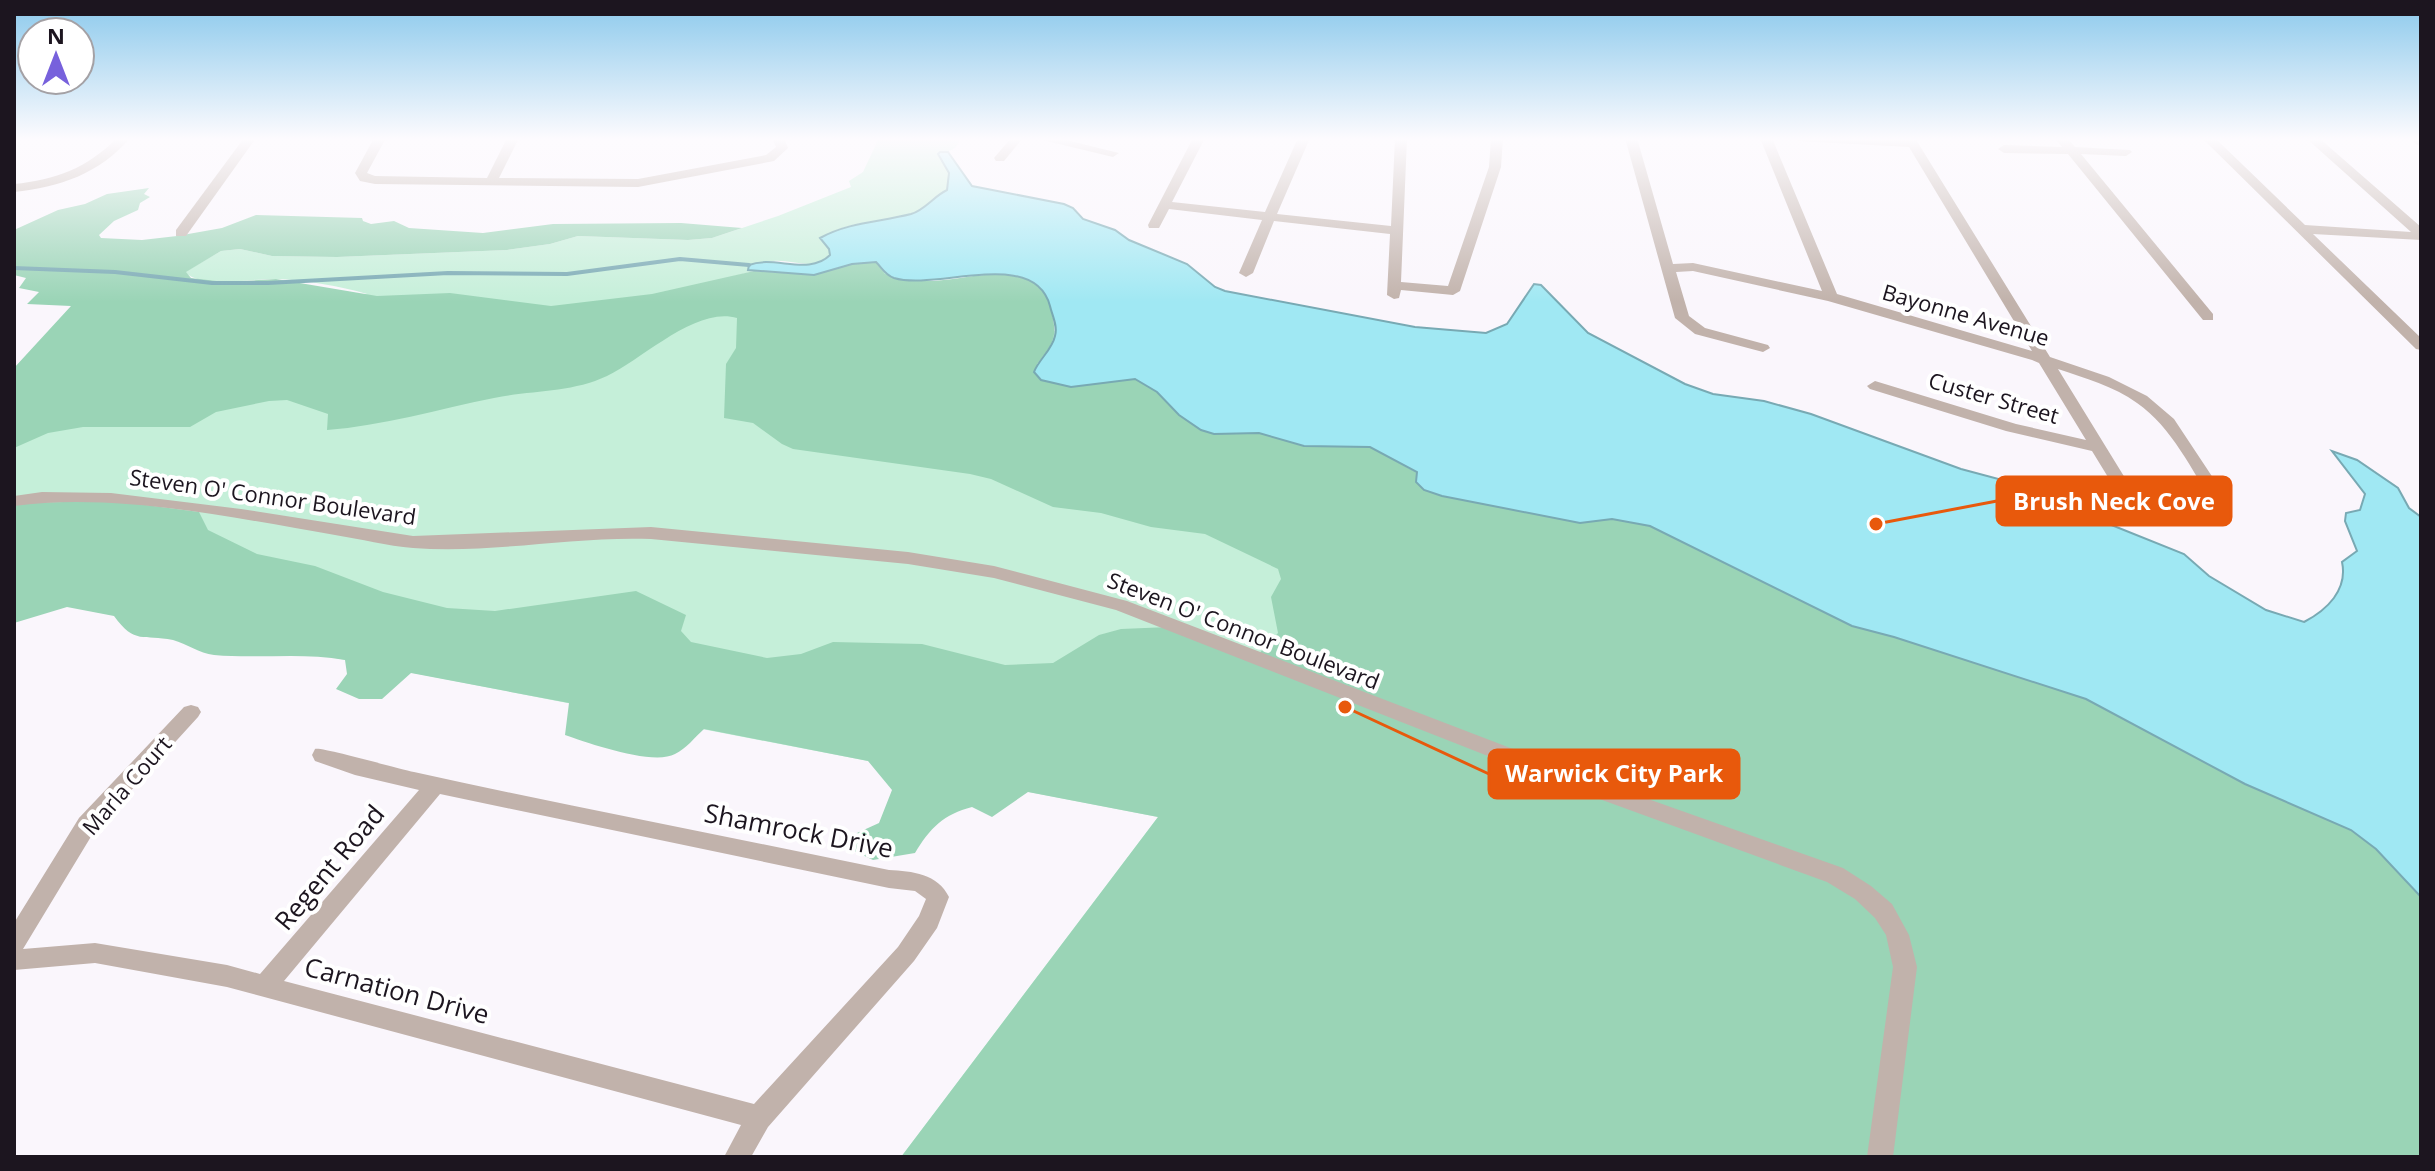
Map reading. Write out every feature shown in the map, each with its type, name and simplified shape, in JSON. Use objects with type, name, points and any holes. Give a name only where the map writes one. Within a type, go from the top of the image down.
[{"type":"street","points":[[181,233],[210,193]]},
{"type":"street","points":[[1154,225],[1172,193]]},
{"type":"street","points":[[1246,273],[1266,217],[1280,193]]},
{"type":"street","points":[[1399,193],[1394,290],[1453,291],[1486,193]]},
{"type":"street","points":[[1647,193],[1669,268],[1676,305],[1689,325],[1700,331],[1763,348]]},
{"type":"street","points":[[1788,193],[1831,297]]},
{"type":"street","points":[[1943,193],[2048,360],[2117,478]]},
{"type":"street","points":[[2106,193],[2208,317]]},
{"type":"street","points":[[2264,193],[2421,346]]},
{"type":"street","points":[[2373,193],[2421,235]]},
{"type":"street","points":[[1166,205],[1398,231]]},
{"type":"street","points":[[2301,229],[2421,235]]},
{"type":"street","name":"Bayonne Avenue","points":[[1669,268],[1693,267],[1831,297],[2048,360],[2104,380],[2142,399],[2168,422],[2221,502]]},
{"type":"street","name":"Custer Street","points":[[1875,386],[2012,428],[2101,448]]},
{"type":"street","name":"Steven O' Connor Boulevard","points":[[14,501],[42,497],[111,498],[241,514],[413,542],[651,533],[908,558],[994,572],[1121,605],[1579,783],[1835,875],[1867,893],[1890,917],[1901,941],[1905,967],[1880,1157]]},
{"type":"street","name":"Marla Court","points":[[14,943],[87,824],[191,712]]},
{"type":"street","name":"Shamrock Drive","points":[[322,755],[355,767],[435,785],[889,879],[912,880],[929,886],[938,897],[929,921],[906,954],[759,1118],[737,1157]]},
{"type":"street","name":"Regent Road","points":[[265,986],[435,785]]},
{"type":"street","name":"Carnation Drive","points":[[14,960],[95,953],[227,976],[759,1118]]},
{"type":"green space","points":[[145,193],[150,197],[140,203],[138,210],[114,221],[99,235],[101,238],[142,240],[177,236],[222,228],[256,215],[362,218],[371,224],[394,221],[409,228],[483,233],[553,224],[681,223],[742,228],[712,238],[688,240],[578,236],[550,244],[507,250],[337,257],[272,256],[240,249],[221,251],[186,272],[191,278],[225,282],[276,279],[377,296],[450,293],[551,306],[652,294],[754,271],[814,275],[852,264],[876,262],[885,274],[921,280],[1002,274],[1018,276],[1044,292],[1051,309],[1053,339],[1037,364],[1119,380],[1135,379],[1157,392],[1179,415],[1202,430],[1214,434],[1259,433],[1304,446],[1370,447],[1417,473],[1416,482],[1424,490],[1442,496],[1580,523],[1612,519],[1650,526],[1852,626],[2086,699],[2245,784],[2351,830],[2376,849],[2421,897],[2421,1157],[901,1157],[1158,817],[1028,792],[992,817],[972,807],[953,814],[932,829],[915,853],[873,860],[850,849],[857,833],[879,823],[892,790],[868,761],[704,729],[675,754],[665,757],[637,755],[565,735],[569,703],[411,673],[382,699],[359,699],[336,689],[347,674],[345,660],[313,656],[214,655],[173,640],[134,635],[114,616],[67,607],[14,623],[14,503],[115,501],[199,512],[208,530],[257,554],[315,566],[383,592],[447,608],[495,611],[636,591],[686,615],[681,631],[691,642],[767,658],[801,654],[833,642],[922,644],[1005,665],[1053,663],[1099,635],[1121,629],[1169,627],[1255,658],[1278,633],[1271,597],[1281,579],[1278,569],[1205,534],[1151,527],[1101,513],[1053,507],[991,479],[970,474],[793,449],[753,423],[724,418],[726,364],[736,348],[737,318],[721,316],[687,327],[621,368],[593,381],[508,395],[390,421],[327,430],[328,414],[287,400],[269,401],[216,412],[190,427],[83,427],[48,433],[14,448],[14,368],[71,306],[27,304],[39,292],[19,288],[26,278],[14,275],[14,230],[58,210],[85,204],[107,194]]},
{"type":"green space","points":[[837,193],[943,193],[911,214],[853,225],[820,238],[830,255],[817,263],[770,262],[748,270],[754,271],[712,282],[882,268],[1954,657],[1996,669],[2421,897],[2421,1157],[901,1157],[1158,817],[14,596],[14,368],[367,294],[287,280],[203,281],[185,272],[221,251],[240,249],[272,256],[337,257],[507,250],[550,244],[578,236],[688,240],[712,238]]},
{"type":"water","points":[[943,193],[1006,193],[1064,204],[1073,208],[1083,219],[1115,230],[1129,240],[1187,264],[1215,287],[1225,291],[1415,327],[1486,333],[1507,324],[1534,284],[1541,285],[1588,333],[1685,384],[1713,394],[1764,401],[1811,414],[1961,469],[2047,492],[2094,518],[2184,554],[2209,576],[2266,610],[2304,622],[2334,598],[2342,582],[2342,562],[2357,551],[2345,521],[2346,513],[2360,510],[2365,494],[2332,451],[2357,460],[2398,488],[2409,508],[2421,517],[2421,897],[2376,849],[2351,830],[2245,784],[2086,699],[1852,626],[1650,526],[1612,519],[1580,523],[1442,496],[1424,490],[1416,482],[1417,472],[1370,447],[1304,446],[1259,433],[1214,434],[1201,430],[1179,415],[1157,392],[1135,379],[1071,387],[1041,380],[1034,372],[1053,341],[1055,324],[1040,288],[1025,279],[982,275],[912,281],[891,277],[876,262],[852,264],[814,275],[748,270],[749,265],[759,263],[802,265],[822,261],[830,255],[820,238],[842,229],[911,214]]},
{"type":"waterway","points":[[14,268],[115,272],[212,283],[268,283],[448,273],[567,274],[680,259],[749,265]]},
{"type":"place","name":"Brush Neck Cove","points":[[1876,524]]},
{"type":"place","name":"Warwick City Park","points":[[1345,707]]}]
